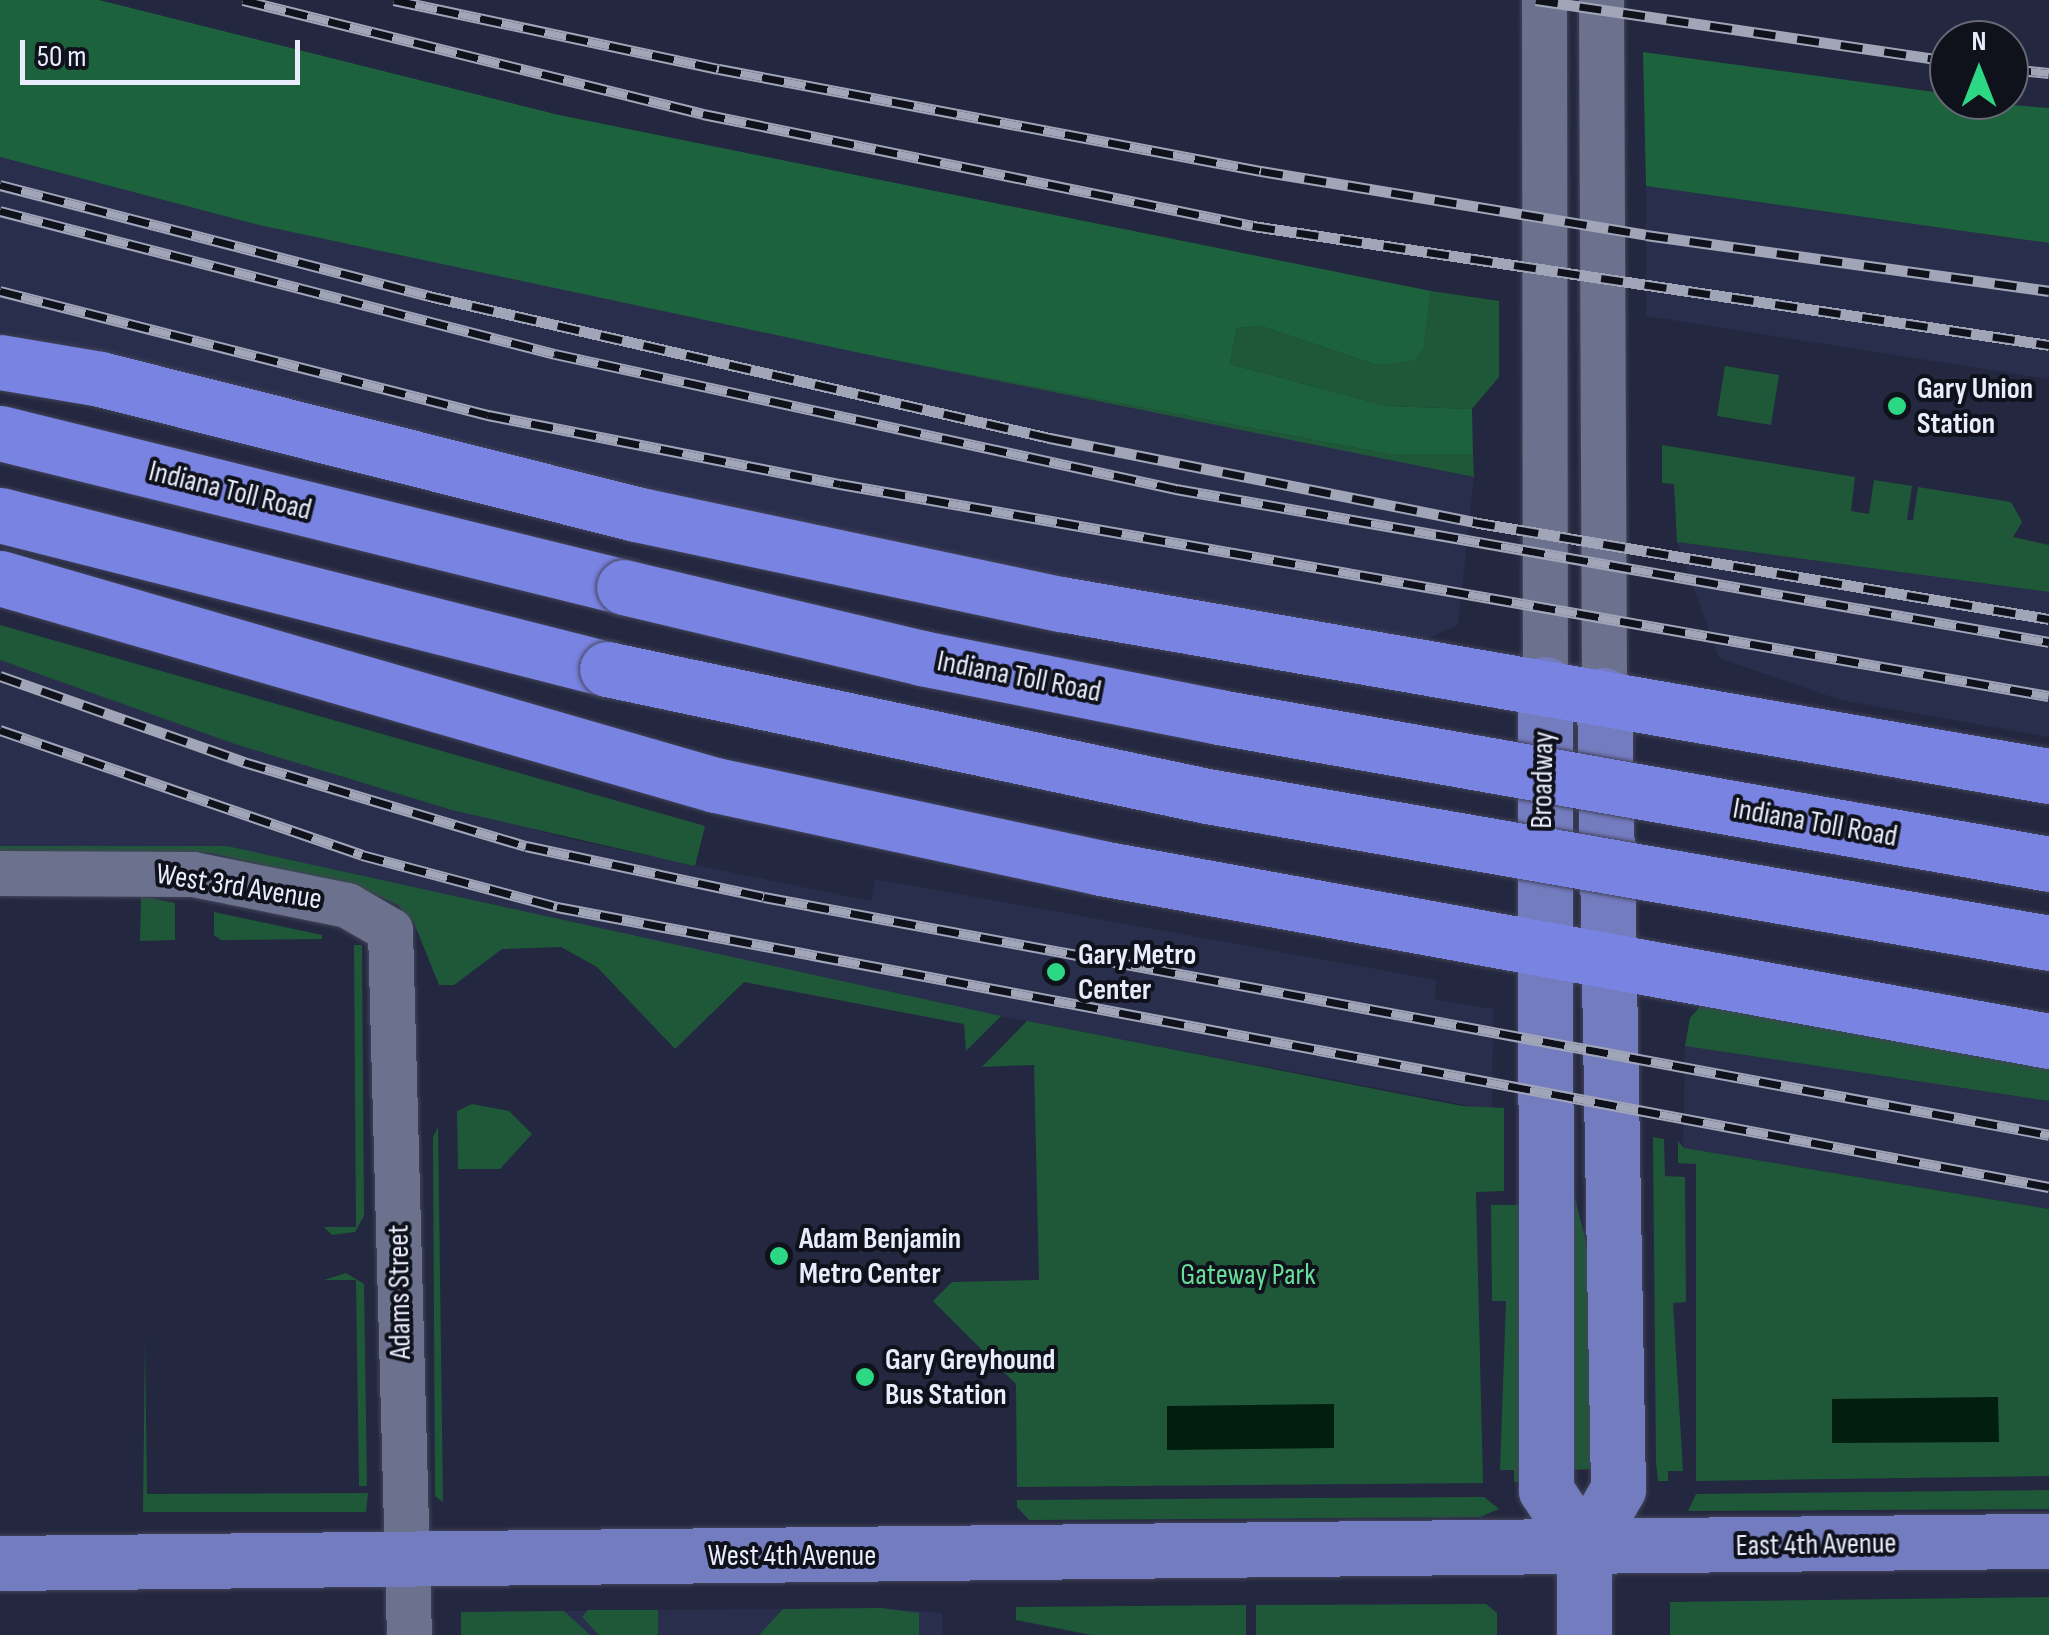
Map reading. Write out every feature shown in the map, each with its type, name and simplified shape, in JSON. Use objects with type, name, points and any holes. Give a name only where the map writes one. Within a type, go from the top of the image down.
[{"type":"highway","points":[[0,362],[100,379],[636,514],[1061,604],[1544,684],[2049,776]]},
{"type":"highway","name":"Indiana Toll Road","points":[[0,434],[624,588],[1200,713],[2049,864]]},
{"type":"highway","points":[[0,515],[607,670],[1207,796],[2049,943]]},
{"type":"highway","points":[[0,578],[716,785],[1101,868],[2049,1041]]},
{"type":"main road","name":"Broadway","points":[[1544,684],[1541,948],[1546,1490],[1584,1548]]},
{"type":"main road","name":"Broadway","points":[[1584,1635],[1584,1548],[1618,1489],[1605,960],[1604,696]]},
{"type":"main road","name":"East 4th Avenue","points":[[1584,1548],[2049,1541]]},
{"type":"main road","name":"West 4th Avenue","points":[[0,1563],[1584,1548]]},
{"type":"street","name":"Broadway","points":[[1544,0],[1544,684]]},
{"type":"street","name":"Broadway","points":[[1600,0],[1604,696]]},
{"type":"street","name":"West 3rd Avenue","points":[[0,873],[193,874],[367,911],[390,930],[395,949]]},
{"type":"street","name":"Adams Street","points":[[395,949],[409,1635]]},
{"type":"shaded area","points":[[0,157],[259,225],[1474,477],[1458,625],[1410,646],[1067,582],[636,487],[0,331]]},
{"type":"shaded area","points":[[1646,186],[2049,243],[2049,379],[1646,316]]},
{"type":"shaded area","points":[[1677,542],[2049,592],[2049,737],[1840,700],[1719,658]]},
{"type":"shaded area","points":[[0,660],[344,778],[578,841],[871,901],[875,879],[1437,980],[1434,999],[1493,1009],[1492,1110],[932,1003],[227,846],[0,846]]},
{"type":"shaded area","points":[[1685,1046],[2049,1101],[2049,1209],[1683,1148]]},
{"type":"shaded area","points":[[1998,1397],[1999,1442],[1832,1443],[1832,1399]]},
{"type":"shaded area","points":[[1334,1404],[1334,1448],[1167,1450],[1167,1406]]},
{"type":"shaded area","points":[[881,1608],[942,1613],[943,1635],[461,1635],[461,1612]]},
{"type":"green space","points":[[0,0],[99,0],[559,115],[1431,291],[1424,347],[1415,360],[1377,365],[1261,326],[1237,328],[1230,364],[1387,406],[1472,409],[1473,454],[1388,454],[884,358],[259,225],[0,157]]},
{"type":"green space","points":[[1643,52],[1929,91],[1929,120],[2029,120],[2029,106],[2049,108],[2049,243],[1646,186]]},
{"type":"green space","points":[[1431,291],[1499,301],[1499,377],[1472,409],[1387,406],[1230,364],[1237,328],[1261,326],[1377,365],[1424,347]]},
{"type":"green space","points":[[884,358],[1388,454],[1473,454],[1474,477]]},
{"type":"green space","points":[[1725,366],[1779,375],[1771,425],[1717,416]]},
{"type":"green space","points":[[1662,445],[1855,477],[1851,511],[1869,514],[1874,480],[1912,486],[1907,520],[1913,520],[1918,487],[2011,502],[2022,522],[2013,537],[2049,545],[2049,592],[1677,542],[1674,484],[1662,483]]},
{"type":"green space","points":[[0,625],[705,826],[695,866],[452,810],[235,744],[0,660]]},
{"type":"green space","points":[[0,846],[227,846],[1001,1016],[966,1051],[964,1024],[744,982],[675,1049],[597,967],[561,947],[502,949],[454,985],[439,985],[414,923],[398,905],[364,889],[211,853],[0,855]]},
{"type":"green space","points":[[141,896],[175,903],[175,940],[140,941]]},
{"type":"green space","points":[[214,912],[322,935],[322,939],[221,940],[214,935]]},
{"type":"green space","points":[[354,945],[362,945],[364,1216],[355,1232],[332,1235],[324,1227],[356,1227]]},
{"type":"green space","points":[[1705,1001],[2049,1056],[2049,1101],[1685,1046],[1690,1018]]},
{"type":"green space","name":"Gateway Park","points":[[1027,1021],[1462,1106],[1504,1108],[1504,1191],[1476,1192],[1483,1483],[1017,1487],[1016,1384],[933,1301],[952,1282],[1039,1280],[1034,1065],[982,1067]]},
{"type":"green space","points":[[472,1104],[509,1111],[532,1134],[500,1169],[458,1169],[457,1111]]},
{"type":"green space","points":[[438,1127],[443,1502],[435,1496],[433,1137]]},
{"type":"green space","points":[[1653,1137],[1664,1139],[1665,1176],[1685,1177],[1686,1302],[1673,1303],[1683,1471],[1668,1471],[1668,1481],[1658,1481],[1656,1463]]},
{"type":"green space","points":[[1678,1141],[1684,1148],[2049,1209],[2049,1476],[1696,1481],[1696,1164],[1678,1163]]},
{"type":"green space","points":[[1570,1179],[1589,1253],[1592,1469],[1570,1470]]},
{"type":"green space","points":[[1491,1205],[1522,1205],[1522,1482],[1514,1482],[1514,1470],[1500,1470],[1506,1301],[1492,1301]]},
{"type":"green space","points":[[346,1273],[364,1284],[367,1486],[359,1486],[356,1280],[324,1280]]},
{"type":"green space","points":[[145,1338],[147,1494],[368,1493],[366,1512],[143,1512]]},
{"type":"green space","points":[[2049,1490],[2049,1509],[1688,1511],[1696,1494]]},
{"type":"green space","points":[[1484,1497],[1499,1509],[1480,1517],[1029,1520],[1017,1507],[1017,1500]]},
{"type":"green space","points":[[2049,1597],[2049,1635],[1670,1635],[1670,1602]]},
{"type":"green space","points":[[1486,1604],[1497,1613],[1497,1635],[1256,1635],[1256,1605]]},
{"type":"green space","points":[[1246,1605],[1246,1635],[1091,1635],[1016,1620],[1016,1607]]},
{"type":"green space","points":[[881,1608],[919,1613],[919,1635],[759,1635],[783,1609]]},
{"type":"green space","points":[[588,1610],[658,1610],[658,1635],[599,1635],[582,1617]]},
{"type":"green space","points":[[564,1611],[590,1635],[461,1635],[461,1612]]},
{"type":"railway","points":[[243,0],[703,114],[1253,226],[2049,345]]},
{"type":"railway","points":[[394,0],[719,69],[1261,171],[1646,235],[2049,291]]},
{"type":"railway","points":[[1536,0],[1929,58]]},
{"type":"railway","points":[[2029,71],[2049,73]]},
{"type":"railway","points":[[0,185],[429,296],[1050,438],[1473,522],[2049,619]]},
{"type":"railway","points":[[0,211],[555,354],[1176,489],[2049,642]]},
{"type":"railway","points":[[0,291],[488,415],[840,484],[2049,696]]},
{"type":"railway","points":[[0,676],[244,762],[526,846],[764,897],[2049,1135]]},
{"type":"railway","points":[[0,730],[362,855],[557,907],[2049,1187]]},
{"type":"place","name":"Gary Union Station","points":[[1897,406]]},
{"type":"place","name":"Gary Metro Center","points":[[1056,972]]},
{"type":"place","name":"Adam Benjamin Metro Center","points":[[779,1256]]},
{"type":"place","name":"Gary Greyhound Bus Station","points":[[865,1377]]}]
